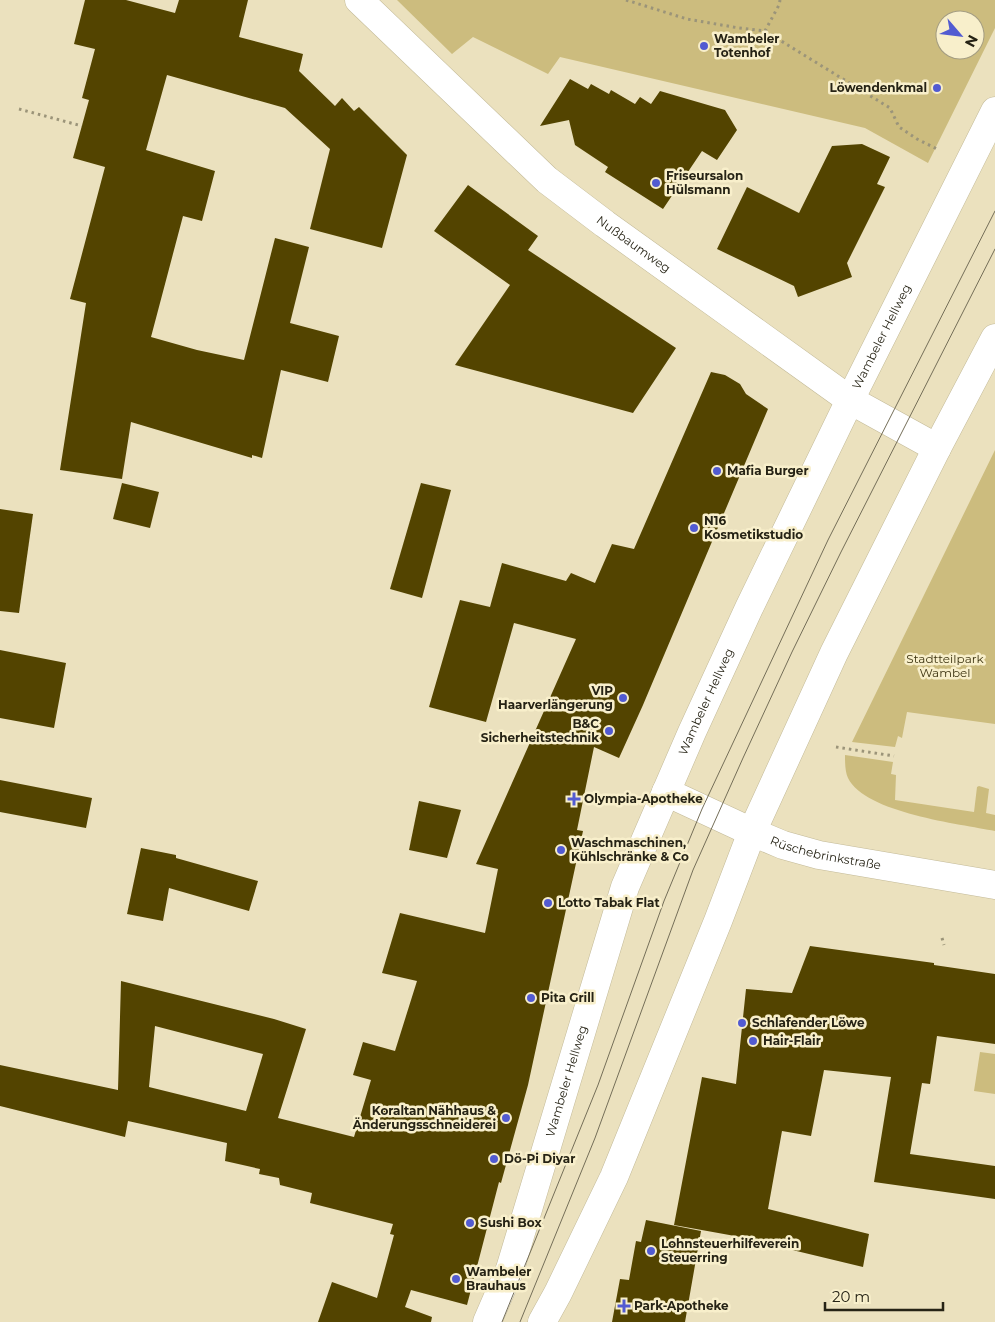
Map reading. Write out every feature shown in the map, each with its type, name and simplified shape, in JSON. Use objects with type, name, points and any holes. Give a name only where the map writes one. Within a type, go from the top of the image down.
[{"type":"main road","name":"Nußbaumweg","points":[[359,0],[547,180],[604,224],[850,400],[937,448]]},
{"type":"main road","name":"Wambeler Hellweg","points":[[487,1322],[510,1269],[625,886],[749,608],[850,400],[995,111]]},
{"type":"main road","points":[[542,1322],[614,1177],[752,832],[834,653],[937,448],[995,338]]},
{"type":"main road","name":"Rüschebrinkstraße","points":[[666,792],[783,845],[819,855],[995,884]]},
{"type":"path","points":[[626,0],[687,18],[765,31],[890,108],[899,127],[934,148]]},
{"type":"path","points":[[765,31],[780,0]]},
{"type":"path","points":[[19,109],[82,126]]},
{"type":"path","points":[[836,747],[894,756]]},
{"type":"path","points":[[942,938],[944,944]]},
{"type":"green space","points":[[397,0],[995,0],[995,28],[985,48],[985,10],[935,10],[935,60],[979,60],[928,163],[865,128],[560,57],[548,74],[473,37],[452,54]]},
{"type":"green space","name":"Stadtteilpark Wambel","points":[[995,450],[995,724],[907,712],[902,738],[898,736],[895,747],[852,742]]},
{"type":"green space","points":[[845,755],[893,762],[891,774],[896,775],[895,800],[974,812],[977,787],[989,789],[986,813],[995,815],[995,831],[915,815],[873,800],[858,790],[848,778]]},
{"type":"green space","points":[[980,1052],[995,1054],[995,1094],[974,1091]]},
{"type":"building","points":[[85,0],[126,0],[175,13],[179,0],[248,0],[239,37],[303,54],[299,71],[335,106],[342,98],[354,111],[359,107],[407,155],[382,248],[310,229],[330,149],[285,108],[167,75],[146,150],[215,171],[202,221],[183,216],[151,337],[197,350],[244,360],[275,238],[309,247],[290,323],[339,336],[328,382],[281,370],[262,458],[252,455],[252,458],[131,422],[122,479],[60,470],[86,303],[70,299],[105,167],[73,158],[89,100],[82,98],[95,49],[74,44]]},
{"type":"building","points":[[570,79],[588,89],[591,84],[609,94],[611,90],[635,104],[640,97],[651,104],[660,91],[725,110],[737,130],[717,160],[702,151],[663,209],[605,172],[608,167],[575,145],[569,120],[540,126]]},
{"type":"building","points":[[862,144],[890,157],[877,184],[885,187],[847,263],[852,277],[798,297],[794,286],[717,249],[747,187],[799,213],[832,146]]},
{"type":"building","points":[[468,185],[538,236],[528,250],[676,348],[633,413],[455,365],[510,285],[434,231]]},
{"type":"building","points":[[711,372],[725,375],[740,384],[746,394],[768,409],[619,758],[594,747],[577,830],[583,831],[528,1085],[501,1183],[499,1182],[467,1305],[411,1290],[405,1307],[432,1317],[431,1322],[318,1322],[332,1282],[377,1298],[394,1235],[390,1234],[393,1224],[310,1203],[312,1193],[280,1185],[279,1178],[259,1174],[260,1169],[225,1161],[227,1143],[128,1121],[125,1137],[0,1106],[0,1065],[118,1090],[121,981],[274,1019],[306,1029],[278,1118],[354,1137],[371,1080],[353,1075],[363,1042],[395,1051],[417,981],[382,973],[400,913],[485,933],[498,869],[476,864],[576,639],[514,623],[486,722],[429,707],[460,600],[490,607],[502,563],[566,581],[571,573],[595,583],[612,544],[634,549]],"holes":[[[155,1026],[263,1054],[246,1111],[149,1087]]]},
{"type":"building","points":[[122,483],[159,492],[150,528],[113,519]]},
{"type":"building","points":[[421,483],[451,490],[422,598],[390,589]]},
{"type":"building","points":[[0,509],[33,514],[19,613],[0,611]]},
{"type":"building","points":[[0,650],[66,663],[54,728],[0,718]]},
{"type":"building","points":[[0,780],[92,798],[86,828],[0,812]]},
{"type":"building","points":[[419,801],[461,810],[447,858],[409,850]]},
{"type":"building","points":[[141,848],[176,855],[176,858],[258,881],[249,911],[169,888],[163,921],[127,914]]},
{"type":"building","points":[[810,946],[934,963],[934,965],[995,974],[995,1044],[937,1036],[930,1084],[922,1083],[910,1154],[995,1166],[995,1199],[874,1182],[891,1077],[824,1070],[811,1136],[782,1131],[768,1209],[869,1234],[863,1267],[784,1248],[784,1245],[674,1225],[702,1077],[736,1084],[746,989],[792,993]]},
{"type":"building","points":[[646,1220],[701,1231],[685,1322],[612,1322],[620,1279],[629,1280],[636,1241],[641,1242]]},
{"type":"tram line","points":[[502,1322],[598,1085],[664,901],[702,809],[828,540],[995,211]]},
{"type":"tram line","points":[[520,1322],[595,1138],[693,870],[792,652],[995,249]]},
{"type":"place","name":"Wambeler Totenhof","points":[[704,46]]},
{"type":"place","name":"Löwendenkmal","points":[[937,88]]},
{"type":"place","name":"Friseursalon Hülsmann","points":[[656,183]]},
{"type":"place","name":"Mafia Burger","points":[[717,471]]},
{"type":"place","name":"N16 Kosmetikstudio","points":[[694,528]]},
{"type":"place","name":"VIP Haarverlängerung","points":[[623,698]]},
{"type":"place","name":"B&C Sicherheitstechnik","points":[[609,731]]},
{"type":"place","name":"Olympia-Apotheke","points":[[574,799]]},
{"type":"place","name":"Waschmaschinen, Kühlschränke & Co","points":[[561,850]]},
{"type":"place","name":"Lotto Tabak Flat","points":[[548,903]]},
{"type":"place","name":"Pita Grill","points":[[531,998]]},
{"type":"place","name":"Schlafender Löwe","points":[[742,1023]]},
{"type":"place","name":"Hair-Flair","points":[[753,1041]]},
{"type":"place","name":"Koraltan Nähhaus & Änderungsschneiderei","points":[[506,1118]]},
{"type":"place","name":"Dö-Pi Diyar","points":[[494,1159]]},
{"type":"place","name":"Sushi Box","points":[[470,1223]]},
{"type":"place","name":"Lohnsteuerhilfeverein Steuerring","points":[[651,1251]]},
{"type":"place","name":"Wambeler Brauhaus","points":[[456,1279]]},
{"type":"place","name":"Park-Apotheke","points":[[624,1306]]}]
